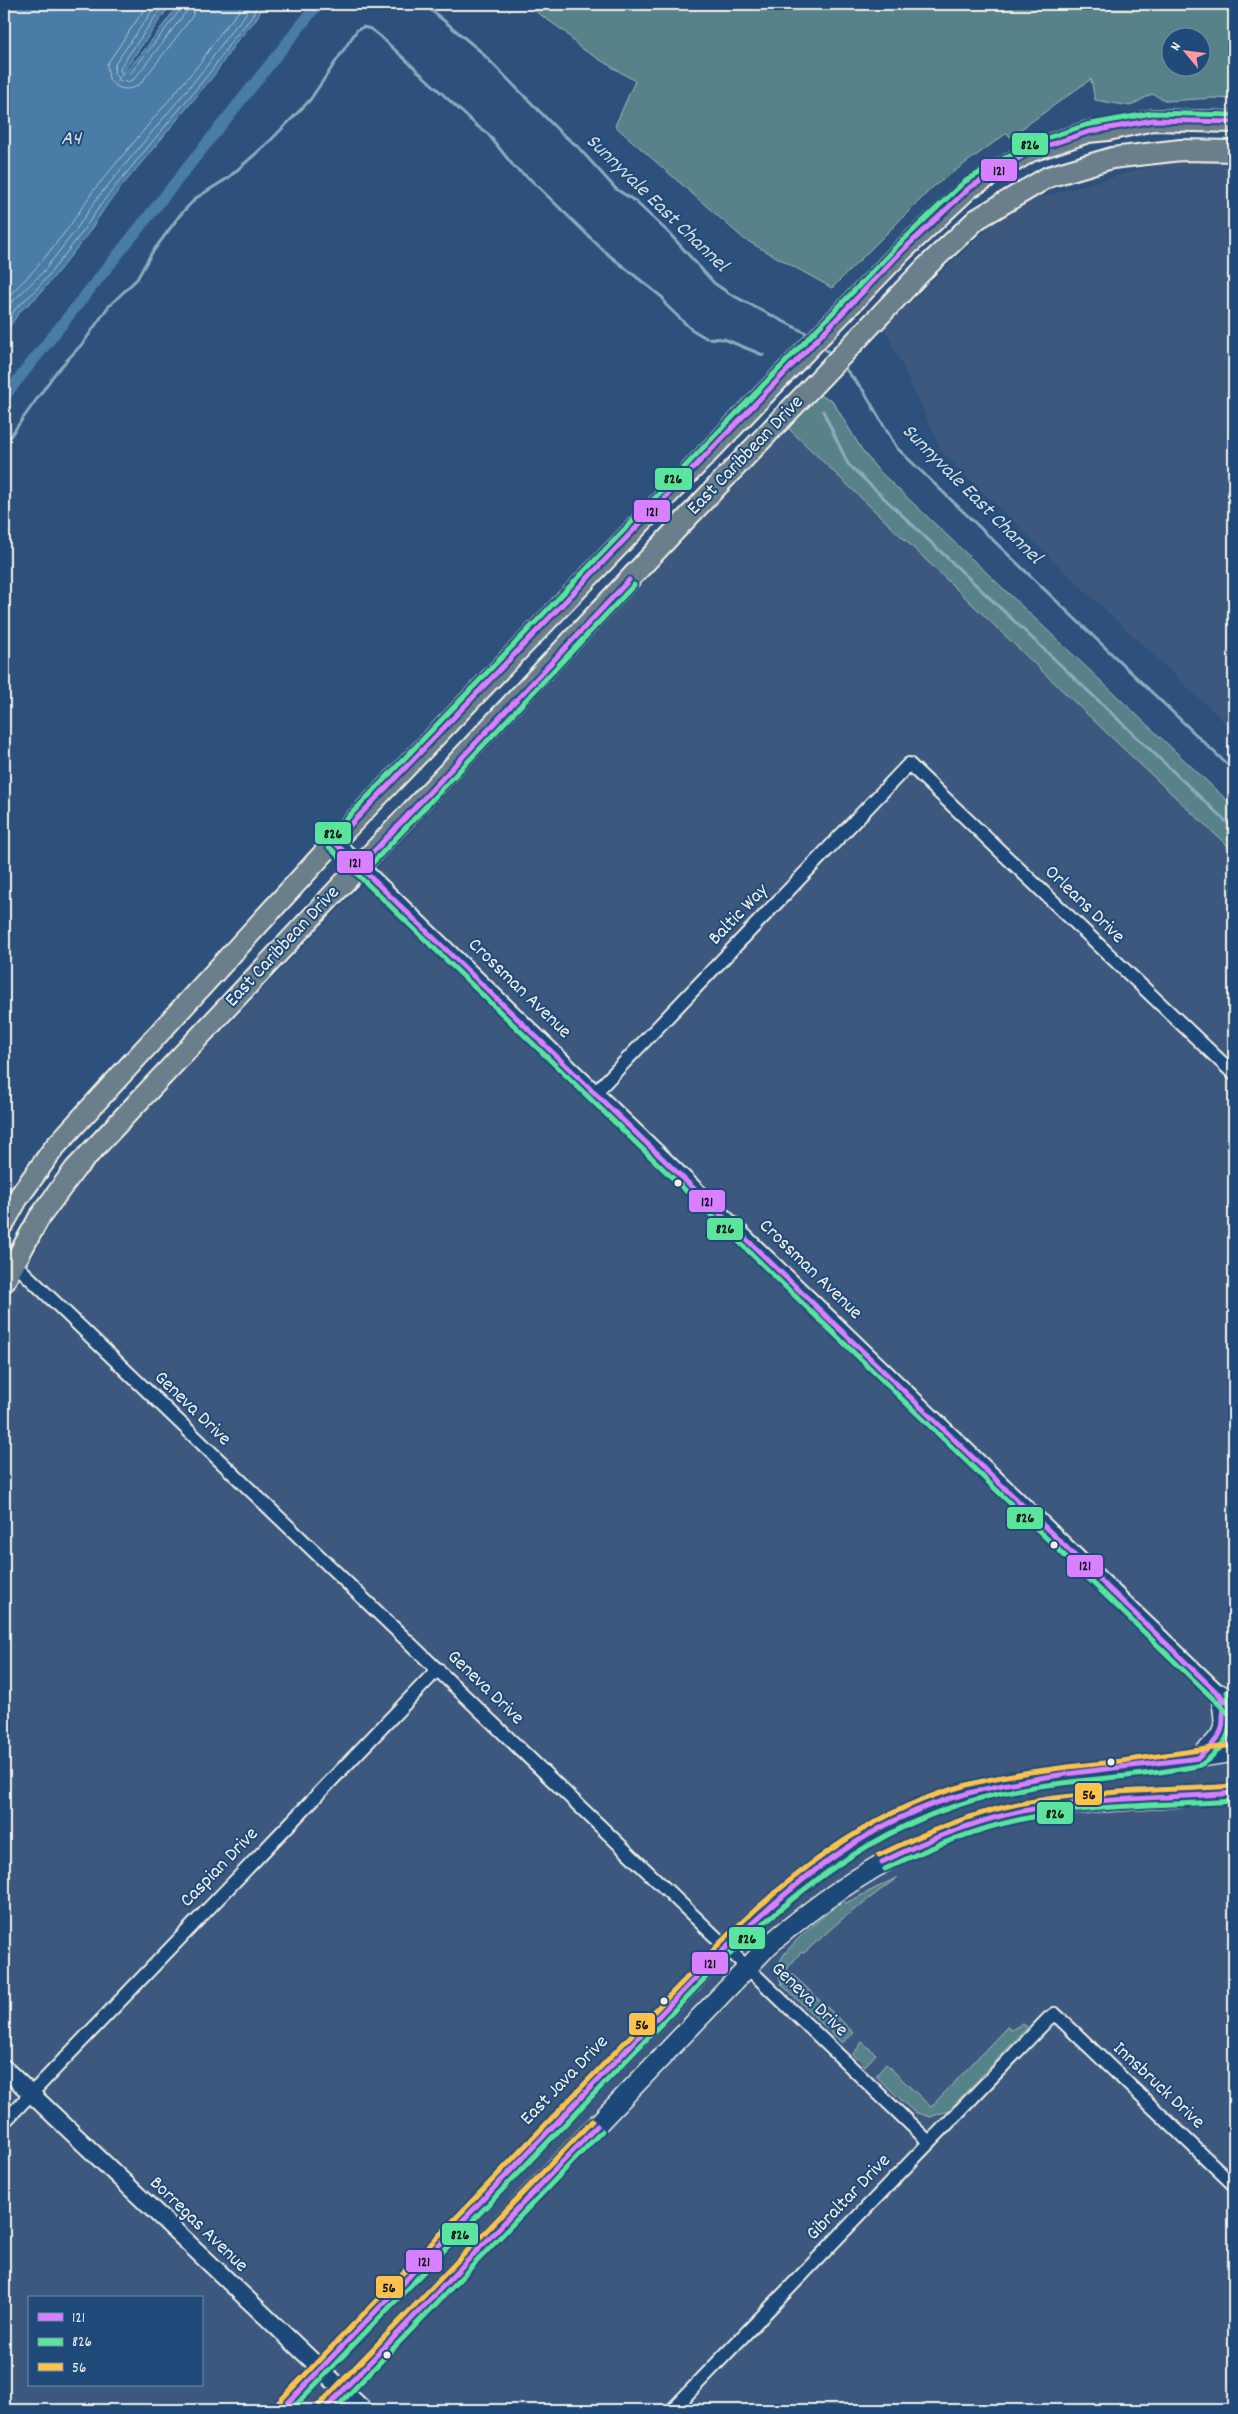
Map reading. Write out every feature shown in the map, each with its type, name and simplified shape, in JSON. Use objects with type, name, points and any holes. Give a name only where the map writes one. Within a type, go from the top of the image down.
[{"type":"main road","name":"East Caribbean Drive","points":[[4,1223],[18,1198],[54,1148],[334,842],[902,251],[969,188],[1031,151],[1088,132],[1108,130],[1153,120],[1234,122]]},
{"type":"main road","name":"East Caribbean Drive","points":[[4,1282],[39,1218],[75,1169],[824,374],[926,267],[976,220],[1048,177],[1112,158],[1181,150],[1234,151]]},
{"type":"main road","points":[[1198,1758],[1215,1745],[1223,1734],[1225,1716],[1230,1704]]},
{"type":"main road","name":"East Java Drive","points":[[281,2410],[726,1947],[791,1887],[834,1856],[881,1828],[933,1804],[988,1788],[1055,1776],[1234,1752]]},
{"type":"main road","points":[[324,2410],[748,1968],[783,1933],[840,1888],[898,1854],[971,1824],[1018,1812],[1067,1805],[1234,1793]]},
{"type":"street","name":"Orleans Drive","points":[[909,764],[1234,1074]]},
{"type":"street","name":"Baltic Way","points":[[595,1093],[909,764]]},
{"type":"street","name":"Crossman Avenue","points":[[334,842],[1230,1704]]},
{"type":"street","name":"Geneva Drive","points":[[14,1263],[438,1668],[928,2142]]},
{"type":"street","name":"Caspian Drive","points":[[4,2122],[438,1668]]},
{"type":"street","name":"Gibraltar Drive","points":[[672,2410],[928,2142],[1055,2014]]},
{"type":"street","name":"Innsbruck Drive","points":[[1055,2014],[1234,2185]]},
{"type":"street","name":"Borregas Avenue","points":[[4,2068],[364,2410]]},
{"type":"shaded area","points":[[1171,161],[1234,165],[1234,731],[1062,569],[943,453],[884,327],[1013,205]]},
{"type":"shaded area","points":[[788,428],[1234,852],[1234,2410],[4,2410],[4,1307],[72,1189],[352,896]]},
{"type":"green space","points":[[525,4],[1234,4],[1234,99],[1214,98],[1167,101],[1152,94],[1130,106],[1095,100],[1091,79],[1010,137],[1007,133],[934,186],[832,288],[744,239],[615,126],[635,81],[579,47],[565,32]]},
{"type":"green space","points":[[818,395],[832,400],[862,450],[877,469],[1234,807],[1234,852],[788,428]]},
{"type":"green space","points":[[898,1877],[842,1919],[804,1953],[801,1952],[787,1969],[854,2033],[842,2043],[782,1985],[779,1976],[781,1975],[779,1965],[782,1958],[796,1941],[843,1900],[846,1903]]},
{"type":"green space","points":[[1022,2024],[1028,2027],[948,2111],[930,2117],[914,2112],[876,2076],[886,2064],[931,2107],[1007,2027],[1011,2030]]},
{"type":"green space","points":[[862,2042],[876,2054],[865,2066],[853,2054]]},
{"type":"water","name":"A4","points":[[4,4],[171,4],[116,82],[143,52],[179,4],[265,4],[255,21],[236,42],[215,74],[108,203],[85,238],[52,279],[37,297],[20,311],[4,335]]},
{"type":"waterway","points":[[4,397],[318,4]]},
{"type":"waterway","name":"Sunnyvale East Channel","points":[[424,4],[479,50],[560,132],[577,146],[616,189],[635,201],[669,233],[714,283],[730,294],[810,335]]},
{"type":"waterway","points":[[4,445],[56,372],[84,342],[108,307],[137,279],[151,254],[180,215],[196,198],[228,178],[269,142],[310,100],[357,30],[363,27],[371,29],[381,37],[488,134],[515,168],[530,179],[605,252],[663,298],[665,304],[691,329],[706,338],[724,339],[763,355]]},
{"type":"waterway","name":"Sunnyvale East Channel","points":[[820,345],[832,355]]},
{"type":"waterway","name":"Sunnyvale East Channel","points":[[842,365],[863,390],[897,448],[1234,771]]},
{"type":"waterway","points":[[823,411],[848,464],[1234,829]]},
{"type":"transit line","name":"826","points":[[1229,1714],[329,847],[327,842],[329,837],[897,246],[964,182],[1029,144],[1086,125],[1152,113],[1234,115]]},
{"type":"transit line","name":"121","points":[[1234,122],[1153,120],[1088,132],[1031,151],[969,188],[902,251],[334,842],[1234,1709]]},
{"type":"transit line","name":"121","points":[[360,866],[629,580]]},
{"type":"transit line","name":"826","points":[[365,871],[634,585]]},
{"type":"transit line","name":"826","points":[[291,2410],[709,1974],[777,1911],[812,1883],[887,1835],[928,1816],[971,1801],[1040,1786],[1156,1773],[1201,1765],[1219,1749],[1228,1733],[1231,1715],[1227,1692]]},
{"type":"transit line","name":"121","points":[[281,2410],[704,1969],[758,1918],[816,1869],[879,1829],[913,1812],[948,1799],[1041,1778],[1198,1758],[1218,1737],[1221,1730],[1223,1715],[1220,1694]]},
{"type":"transit line","name":"56","points":[[276,2405],[721,1942],[772,1895],[828,1852],[857,1832],[888,1815],[920,1801],[973,1783],[1032,1772],[1233,1745]]},
{"type":"transit line","name":"56","points":[[879,1855],[947,1825],[982,1813],[1018,1804],[1098,1793],[1233,1786]]},
{"type":"transit line","name":"121","points":[[882,1862],[948,1833],[1018,1812],[1099,1801],[1234,1793]]},
{"type":"transit line","name":"826","points":[[885,1869],[967,1834],[1018,1820],[1098,1808],[1234,1801]]},
{"type":"transit line","name":"56","points":[[319,2405],[592,2121]]},
{"type":"transit line","name":"121","points":[[324,2410],[597,2126]]},
{"type":"transit line","name":"826","points":[[334,2410],[602,2131]]}]
